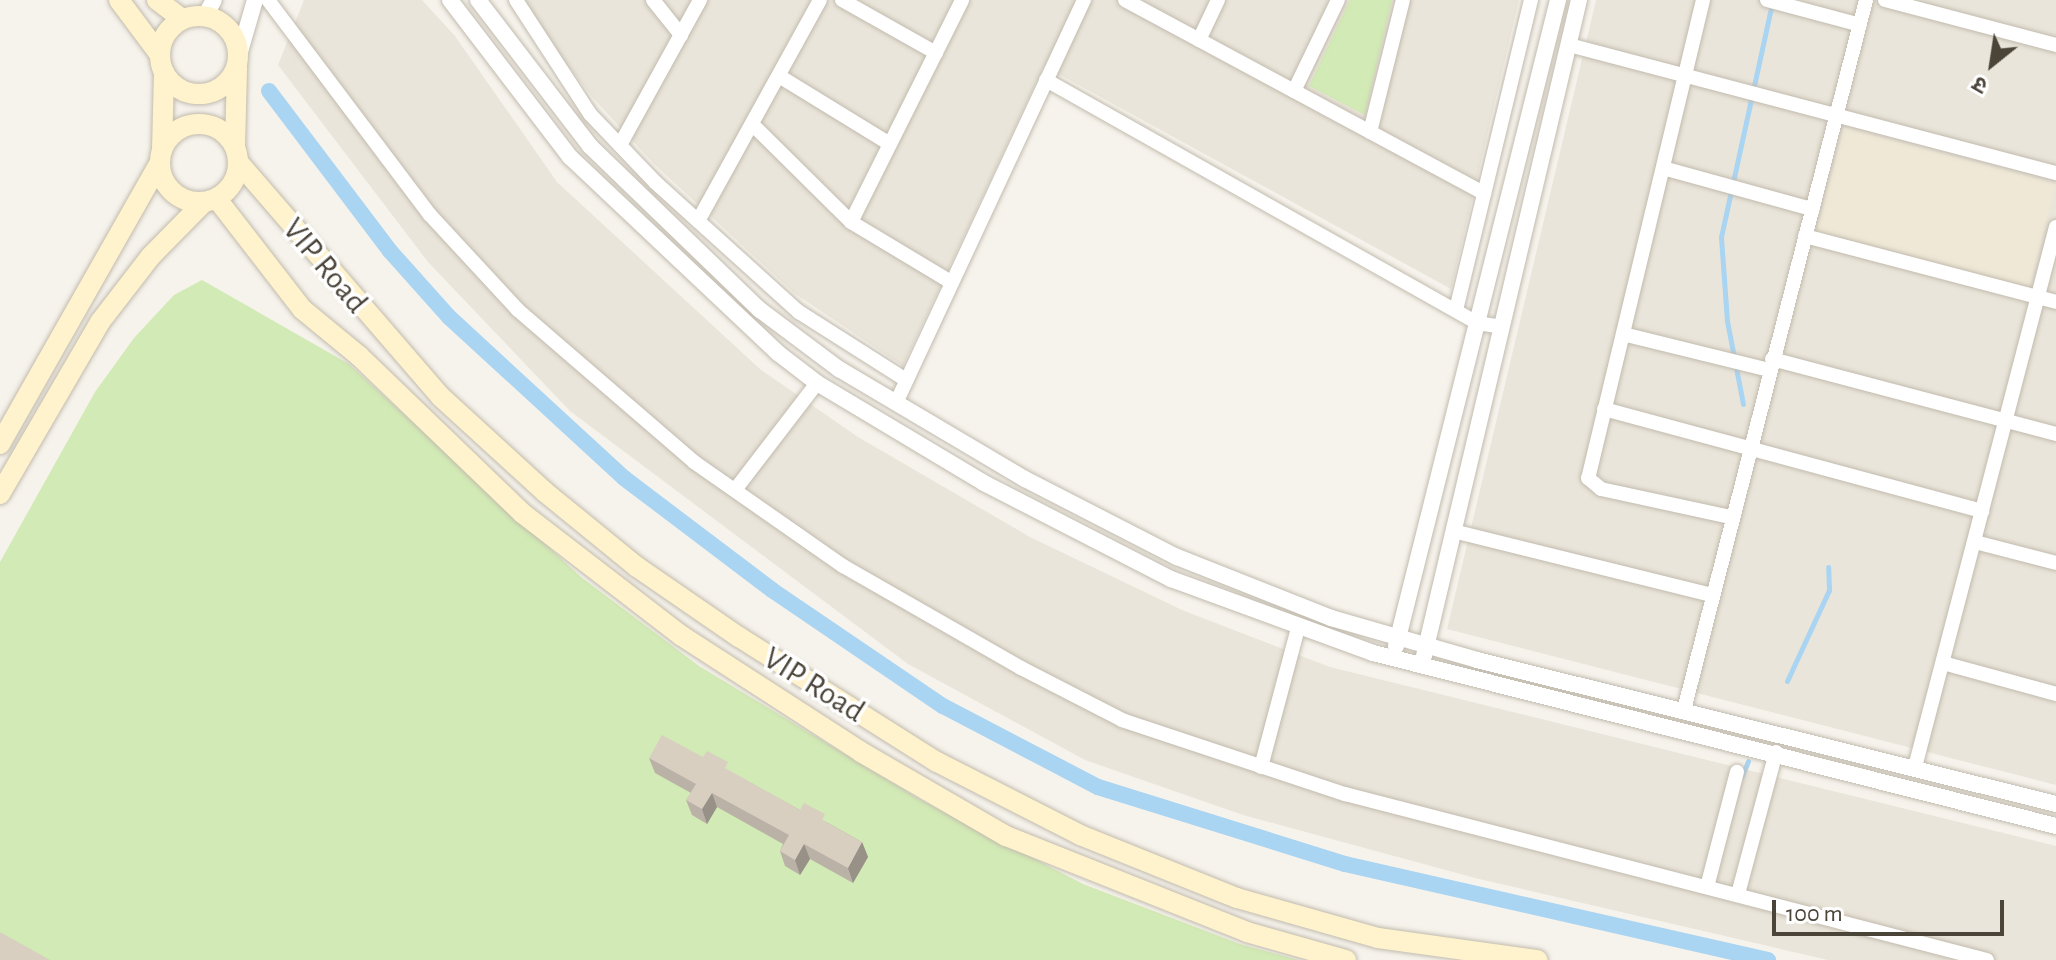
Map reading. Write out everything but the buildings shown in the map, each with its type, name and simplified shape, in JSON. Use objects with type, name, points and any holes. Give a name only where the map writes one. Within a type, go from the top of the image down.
[{"type":"main road","points":[[119,0],[162,64],[187,92],[203,94],[229,81],[238,61]]},
{"type":"main road","points":[[157,0],[182,19]]},
{"type":"main road","points":[[0,494],[100,322],[150,257],[236,178],[238,61],[226,25],[210,8],[182,19],[162,42],[160,157],[173,193],[210,201]]},
{"type":"main road","points":[[0,444],[169,137],[197,124],[226,134],[237,155]]},
{"type":"main road","name":"VIP Road","points":[[237,155],[441,397],[545,492],[701,611],[937,762],[1080,835],[1237,898],[1378,938],[1537,960]]},
{"type":"main road","name":"VIP Road","points":[[210,201],[302,309],[359,356],[522,513],[682,636],[861,752],[1006,836],[1247,932],[1346,960]]},
{"type":"street","points":[[238,61],[255,0]]},
{"type":"street","points":[[268,0],[430,215],[518,310],[694,462],[843,566],[1021,668],[1122,720],[1345,794],[1987,960]]},
{"type":"street","points":[[450,0],[570,157],[817,383],[984,483],[1171,579],[1298,628],[1392,659],[1776,752],[2056,826]]},
{"type":"street","points":[[478,0],[590,146],[760,310],[839,369],[896,403],[1025,479],[1177,557],[1331,618],[1426,645],[2056,804]]},
{"type":"street","points":[[516,0],[590,114],[698,221],[799,312],[906,380]]},
{"type":"street","points":[[653,0],[681,35]]},
{"type":"street","points":[[620,145],[700,0]]},
{"type":"street","points":[[698,221],[820,0]]},
{"type":"street","points":[[842,0],[936,53]]},
{"type":"street","points":[[851,222],[962,0]]},
{"type":"street","points":[[896,403],[1084,0]]},
{"type":"street","points":[[1125,0],[1484,193]]},
{"type":"street","points":[[1199,40],[1218,0]]},
{"type":"street","points":[[1294,91],[1338,0]]},
{"type":"street","points":[[1370,132],[1403,0]]},
{"type":"street","points":[[1456,310],[1531,0]]},
{"type":"street","points":[[1392,659],[1558,0]]},
{"type":"street","points":[[1421,667],[1579,0]]},
{"type":"street","points":[[1703,0],[1588,478],[1591,485],[1731,517]]},
{"type":"street","points":[[1767,0],[1860,25]]},
{"type":"street","points":[[1684,710],[1711,595],[1866,0]]},
{"type":"street","points":[[1885,0],[2056,45]]},
{"type":"street","points":[[1569,45],[2056,173]]},
{"type":"street","points":[[779,76],[890,144]]},
{"type":"street","points":[[1046,80],[1477,323],[1502,327]]},
{"type":"street","points":[[753,125],[851,222],[951,282]]},
{"type":"street","points":[[1663,168],[1812,209]]},
{"type":"street","points":[[1915,767],[2056,227]]},
{"type":"street","points":[[1805,236],[2056,302]]},
{"type":"street","points":[[1623,334],[1746,364],[1771,364],[2056,434]]},
{"type":"street","points":[[735,490],[817,383]]},
{"type":"street","points":[[1604,409],[1983,511]]},
{"type":"street","points":[[1453,531],[1711,595]]},
{"type":"street","points":[[1975,542],[2056,563]]},
{"type":"street","points":[[1261,767],[1298,628]]},
{"type":"street","points":[[1943,663],[2056,694]]},
{"type":"street","points":[[1738,894],[1776,752]]},
{"type":"street","points":[[1707,887],[1737,772]]},
{"type":"shaded area","points":[[304,0],[422,0],[455,36],[557,182],[760,369],[858,437],[1030,537],[1182,610],[1330,667],[2056,846],[2056,960],[1828,960],[1475,878],[1243,815],[1085,760],[908,664],[570,411],[428,262],[278,65]]},
{"type":"shaded area","points":[[517,0],[1519,0],[1451,289],[1044,66],[903,366],[794,293],[653,163],[594,99]]},
{"type":"shaded area","points":[[1596,0],[2056,0],[2056,785],[1447,629]]},
{"type":"shaded area","points":[[1844,128],[2056,184],[2029,287],[1817,231]]},
{"type":"green space","points":[[1350,0],[1392,0],[1365,115],[1309,86]]},
{"type":"green space","points":[[202,280],[349,364],[581,577],[699,666],[919,799],[1083,884],[1240,944],[1299,960],[0,960],[0,562],[95,392],[134,338],[174,295]]},
{"type":"waterway","points":[[1743,404],[1727,321],[1721,237],[1772,4]]},
{"type":"waterway","points":[[269,91],[390,251],[449,317],[624,478],[772,590],[943,706],[1098,787],[1345,864],[1768,960]]},
{"type":"waterway","points":[[1787,681],[1829,590],[1828,567]]},
{"type":"waterway","points":[[1742,776],[1748,761]]}]
